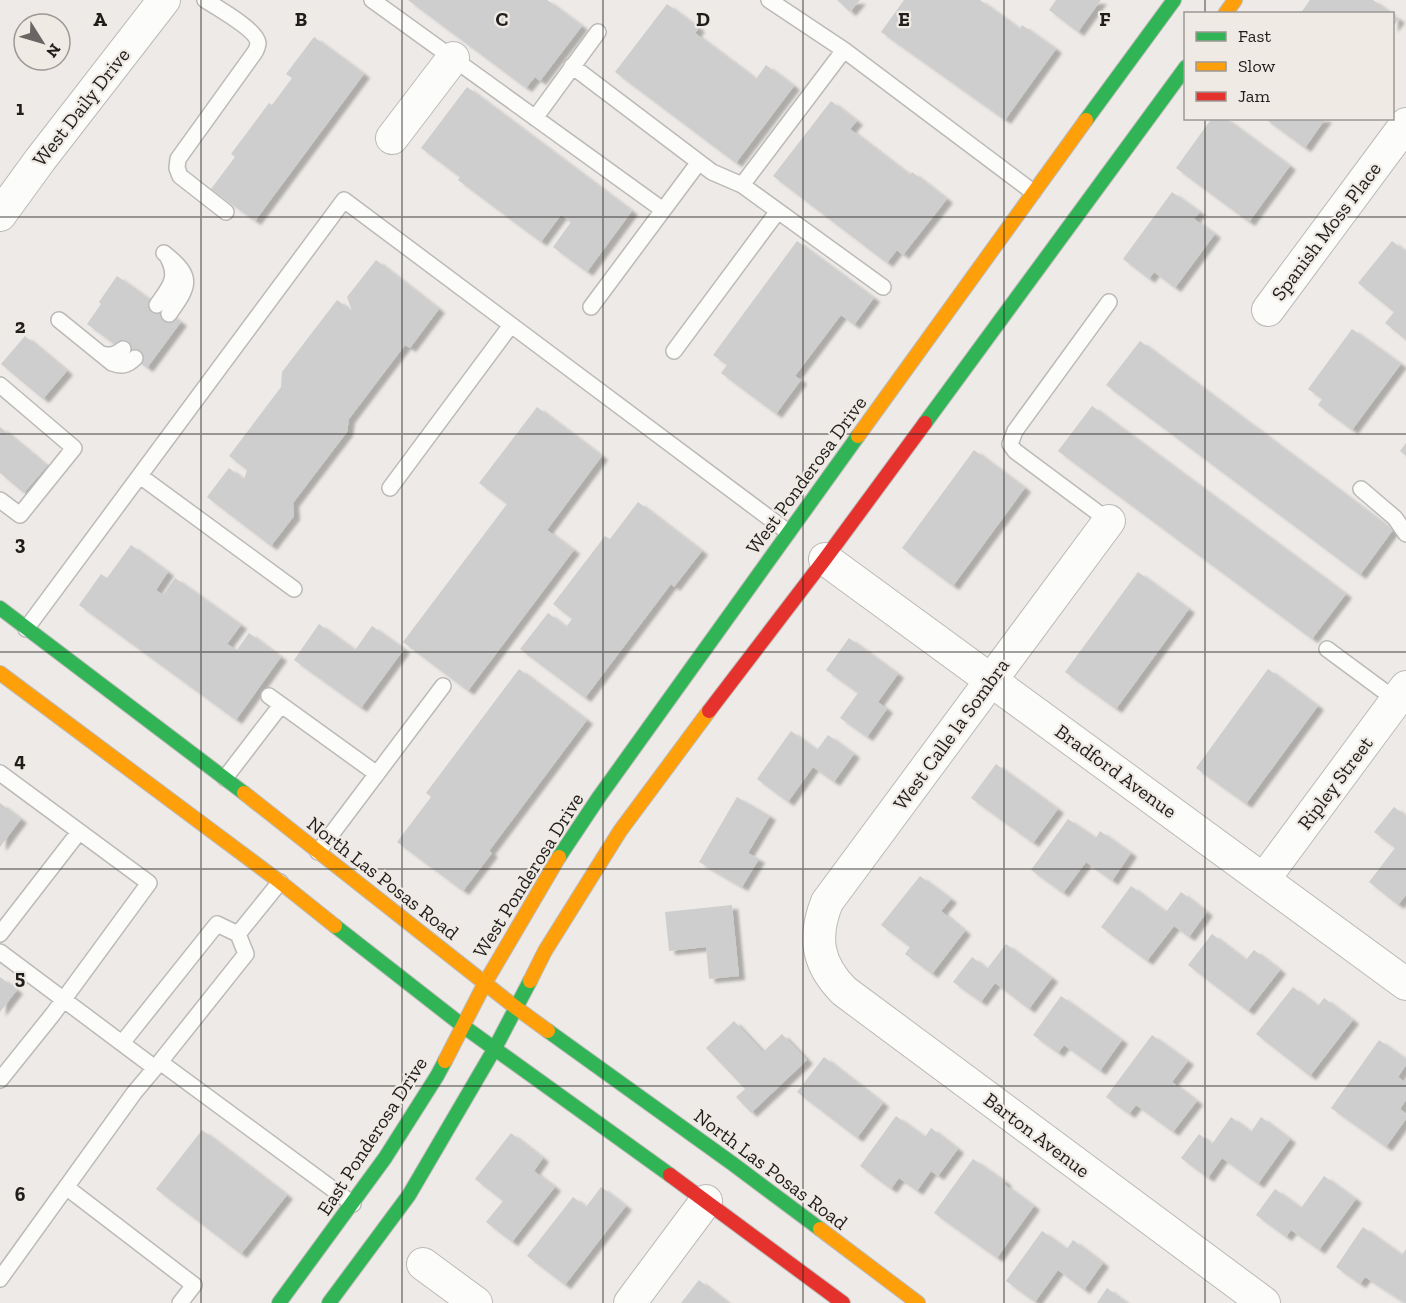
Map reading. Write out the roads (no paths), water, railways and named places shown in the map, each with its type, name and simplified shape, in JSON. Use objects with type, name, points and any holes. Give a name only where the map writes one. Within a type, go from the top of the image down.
[{"type":"main road","name":"West Ponderosa Drive","points":[[485,983],[557,860],[612,780],[793,536],[1033,192],[1174,0]]},
{"type":"main road","points":[[329,1303],[409,1195],[469,1095],[550,942],[620,831],[820,555],[1184,69]]},
{"type":"main road","name":"North Las Posas Road","points":[[0,608],[225,778],[515,1007],[730,1168],[918,1303]]},
{"type":"main road","points":[[0,673],[280,882],[463,1026],[710,1196],[843,1303]]},
{"type":"main road","name":"East Ponderosa Drive","points":[[279,1303],[385,1158],[437,1076],[485,983]]},
{"type":"street","name":"West Daily Drive","points":[[0,214],[164,0]]},
{"type":"street","points":[[392,138],[453,58]]},
{"type":"street","name":"Spanish Moss Place","points":[[1268,310],[1406,124]]},
{"type":"street","name":"West Calle la Sombra","points":[[822,957],[819,930],[827,902],[1109,521]]},
{"type":"street","name":"Bradford Avenue","points":[[820,555],[1406,984]]},
{"type":"street","name":"Ripley Street","points":[[1264,879],[1401,694]]},
{"type":"street","name":"Barton Avenue","points":[[822,957],[834,981],[844,991],[1264,1303]]},
{"type":"street","points":[[630,1303],[710,1196]]},
{"type":"street","points":[[423,1264],[476,1303]]},
{"type":"lane","points":[[205,0],[255,35],[258,44],[255,52],[178,159],[177,168],[180,176],[226,213]]},
{"type":"lane","points":[[372,0],[663,210]]},
{"type":"lane","points":[[769,0],[844,50],[1033,192]]},
{"type":"lane","points":[[535,118],[597,32]]},
{"type":"lane","points":[[742,185],[844,50]]},
{"type":"lane","points":[[572,66],[712,172],[742,185],[883,287]]},
{"type":"lane","points":[[591,307],[699,162]]},
{"type":"lane","points":[[26,628],[344,200],[793,536]]},
{"type":"lane","points":[[674,351],[778,211]]},
{"type":"lane","points":[[163,309],[174,273],[169,259],[164,254]]},
{"type":"lane","points":[[1109,302],[1015,431],[1010,444],[1015,451],[1109,521]]},
{"type":"lane","points":[[59,320],[112,363],[117,365],[130,363],[129,354]]},
{"type":"lane","points":[[390,488],[511,325]]},
{"type":"lane","points":[[0,385],[74,448],[20,515],[0,500]]},
{"type":"lane","points":[[140,476],[294,589]]},
{"type":"lane","points":[[1361,489],[1395,518],[1406,534]]},
{"type":"lane","points":[[1327,649],[1401,694]]},
{"type":"lane","points":[[318,852],[443,686]]},
{"type":"lane","points":[[225,778],[275,700],[377,774]]},
{"type":"lane","points":[[0,773],[149,883],[0,1080]]},
{"type":"lane","points":[[0,934],[79,832]]},
{"type":"lane","points":[[238,934],[280,882]]},
{"type":"lane","points":[[0,1279],[134,1094],[246,954],[238,934],[217,924],[122,1043]]},
{"type":"lane","points":[[0,952],[122,1043],[158,1065],[353,1203]]},
{"type":"lane","points":[[66,1187],[194,1285],[180,1303]]}]
